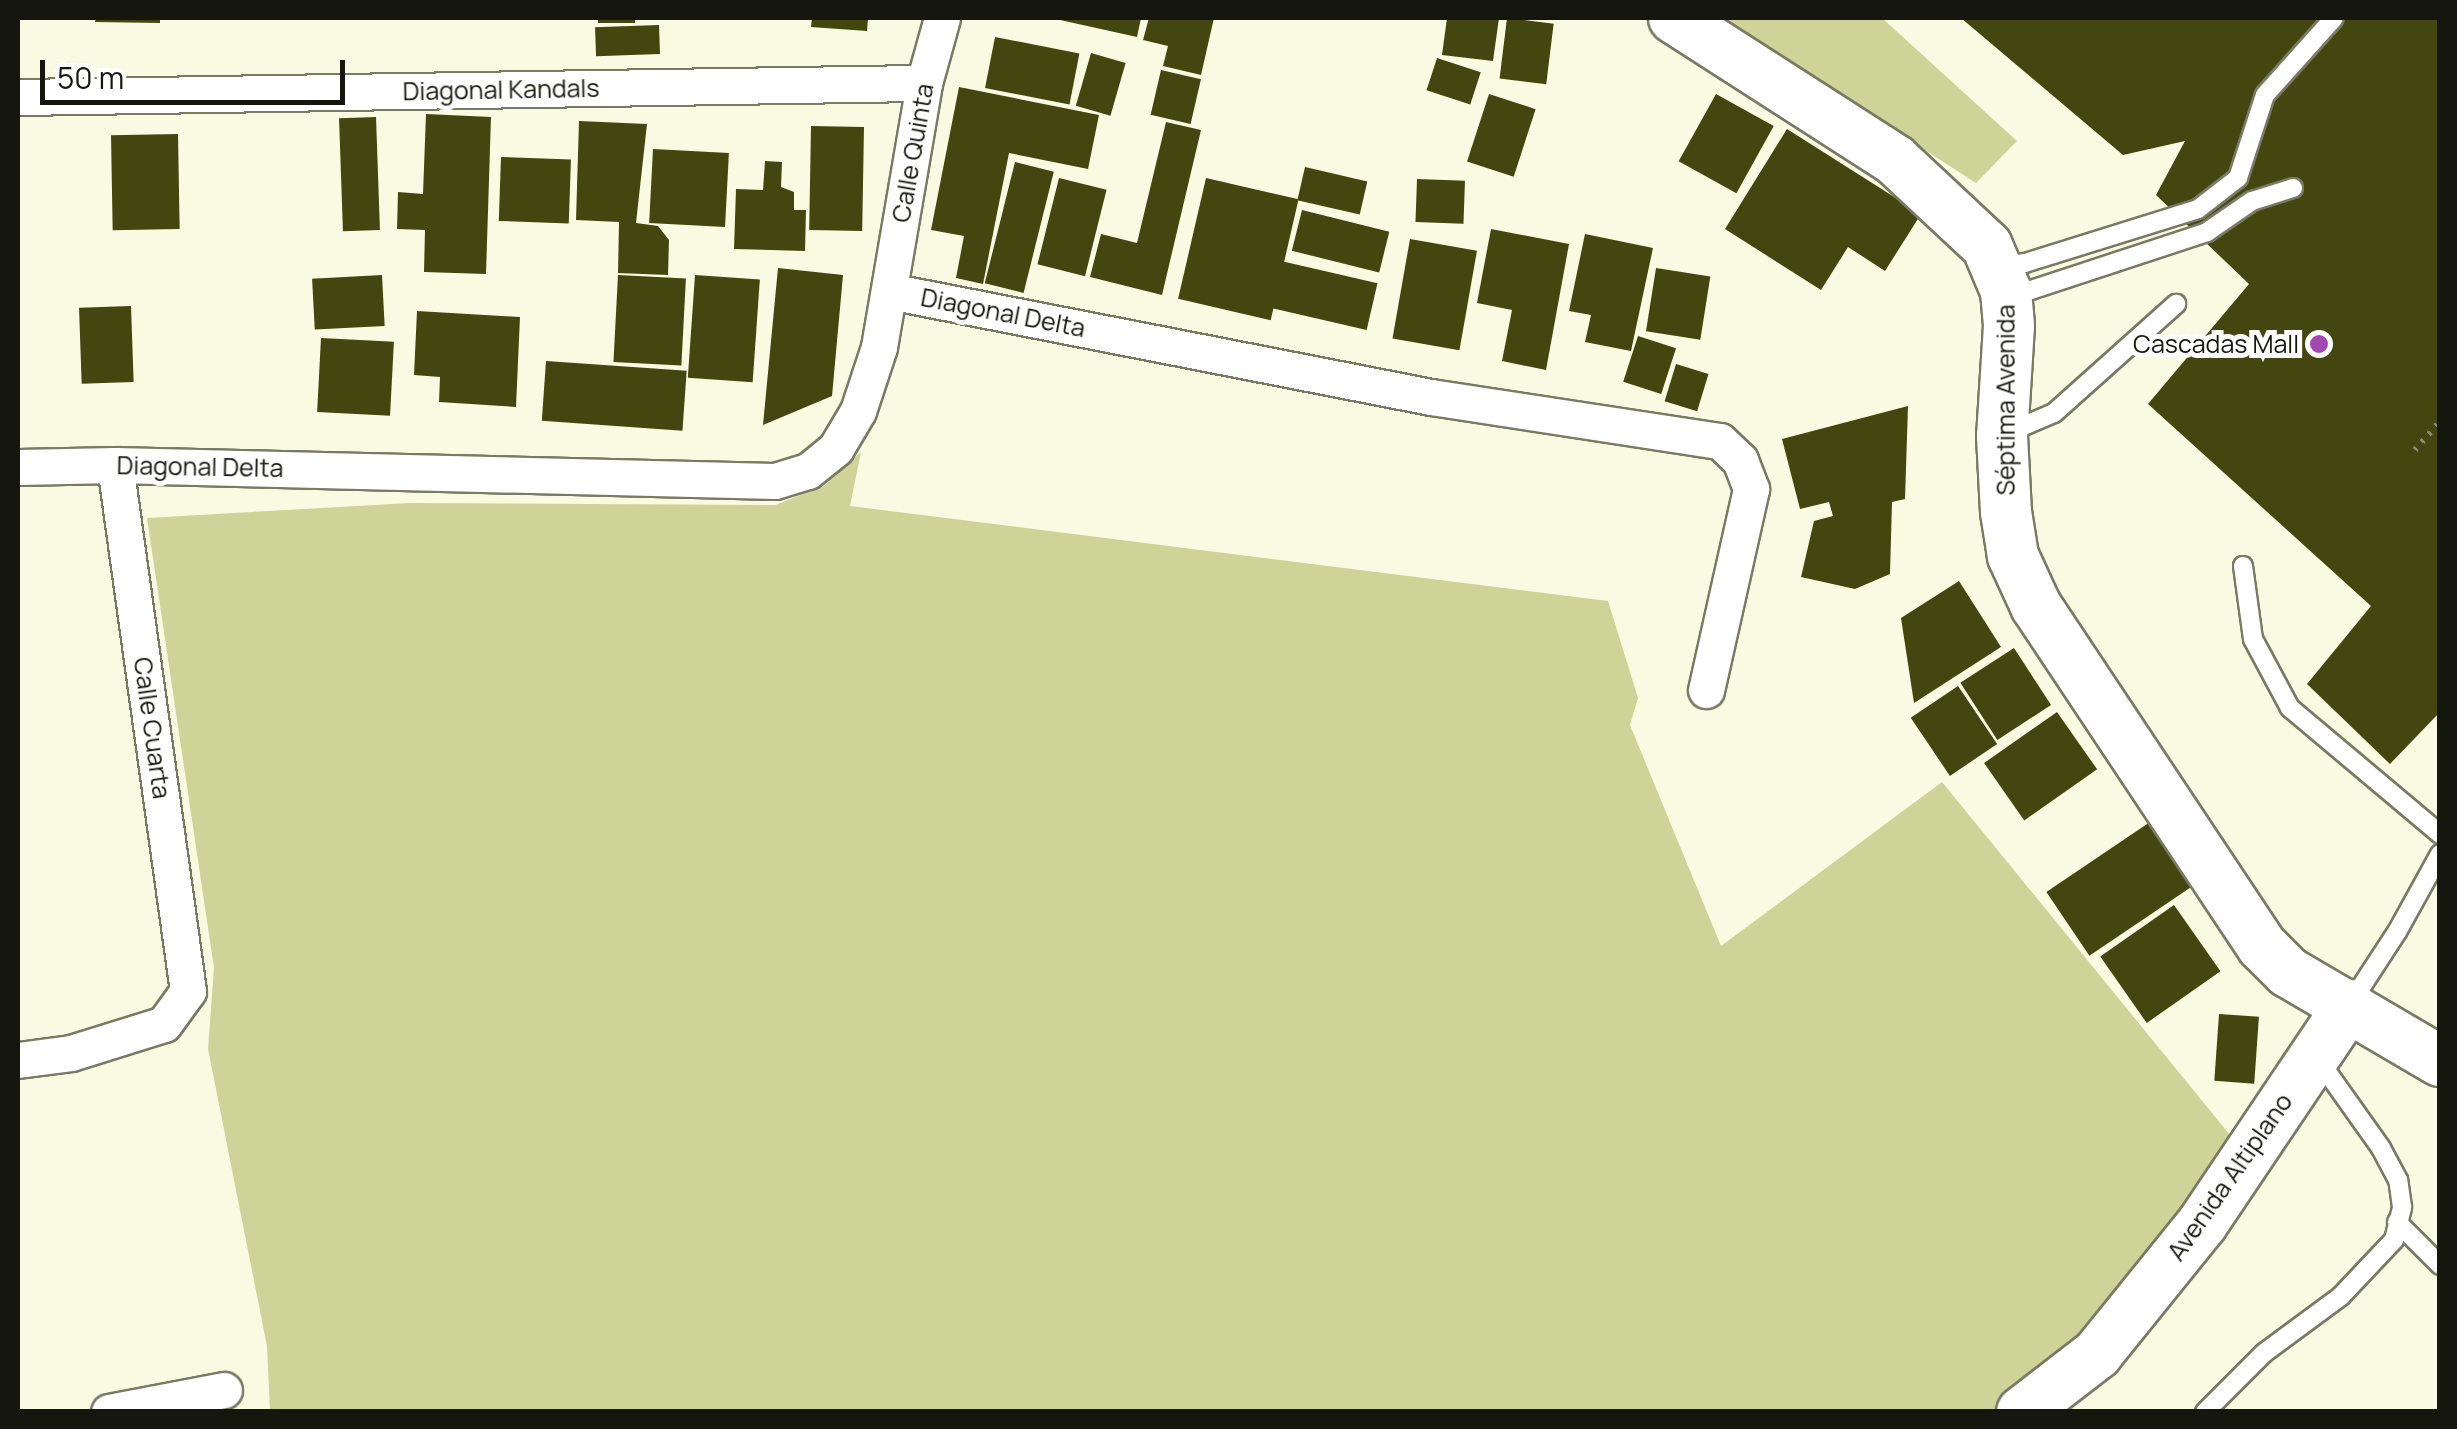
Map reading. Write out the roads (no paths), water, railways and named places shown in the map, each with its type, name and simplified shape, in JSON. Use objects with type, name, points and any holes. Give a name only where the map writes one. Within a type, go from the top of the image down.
[{"type":"street","name":"Calle Quinta","points":[[890,291],[924,83],[942,18]]},
{"type":"street","name":"Séptima Avenida","points":[[1674,18],[1895,160],[1968,225],[2015,278],[2002,436],[2013,556],[2036,606],[2262,946],[2288,972],[2349,1005]]},
{"type":"street","name":"Diagonal Kandals","points":[[18,97],[924,83]]},
{"type":"street","name":"Diagonal Delta","points":[[18,467],[115,465],[774,481],[808,471],[836,448],[858,412],[879,347],[890,291],[1431,398],[1720,442],[1740,460],[1751,488],[1706,690]]},
{"type":"street","name":"Calle Cuarta","points":[[18,1060],[71,1054],[164,1024],[188,991],[115,465]]},
{"type":"street","name":"Avenida Altiplano","points":[[2022,1412],[2098,1354],[2202,1224],[2349,1005]]},
{"type":"street","points":[[2349,1005],[2440,1061]]},
{"type":"street","points":[[109,1412],[224,1390]]},
{"type":"lane","points":[[2252,202],[2240,193],[2238,178],[2265,95],[2334,18]]},
{"type":"lane","points":[[2015,278],[2198,209],[2238,178]]},
{"type":"lane","points":[[2015,278],[2206,232],[2252,202],[2293,188]]},
{"type":"lane","points":[[2002,436],[2054,413],[2176,304]]},
{"type":"lane","points":[[2243,566],[2254,639],[2290,708],[2440,834]]},
{"type":"lane","points":[[2349,1005],[2397,932],[2440,854]]},
{"type":"lane","points":[[2205,1412],[2264,1353],[2341,1296],[2382,1258],[2394,1240],[2402,1207],[2398,1180],[2381,1148],[2315,1055]]},
{"type":"lane","points":[[2398,1222],[2440,1265]]},
{"type":"place","name":"Cascadas Mall","points":[[2319,344]]}]
